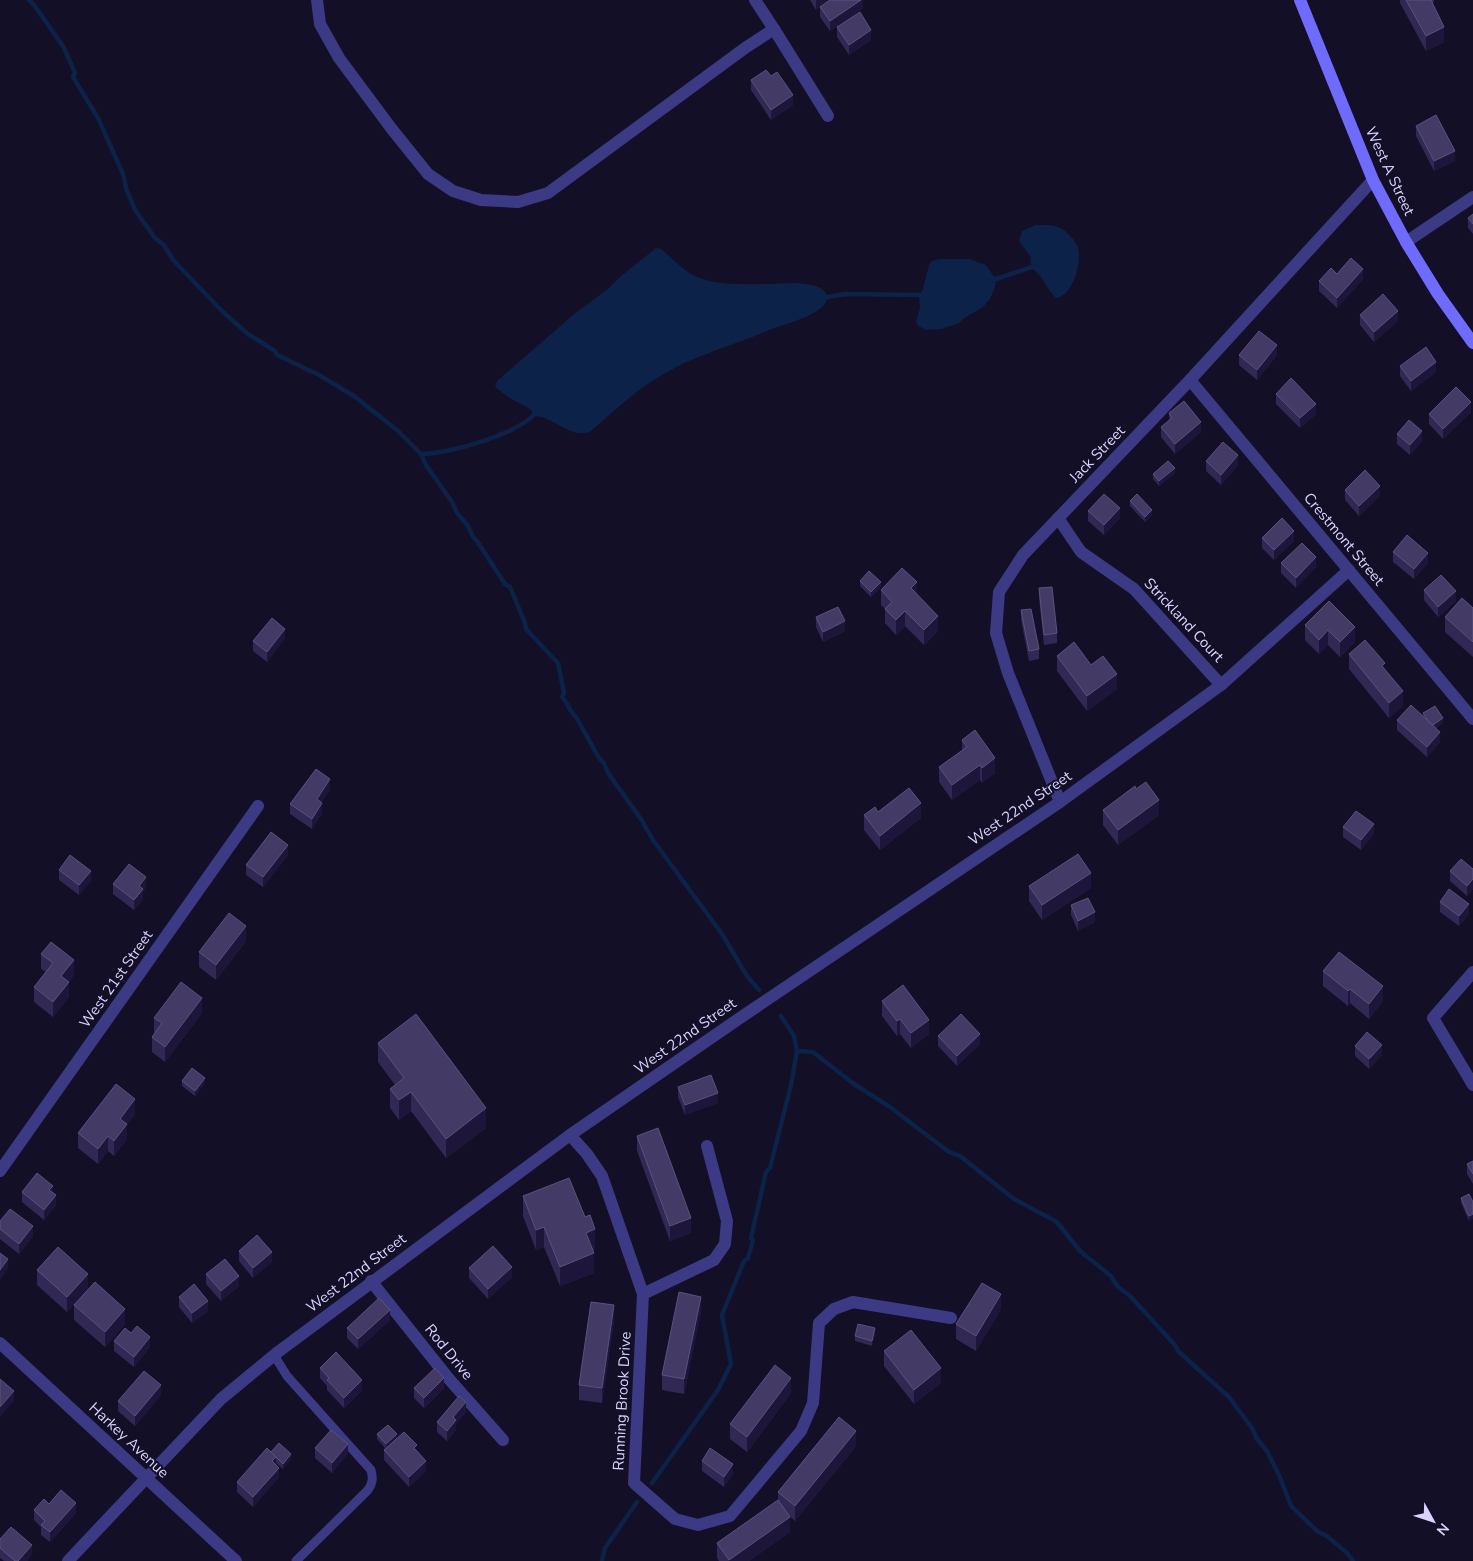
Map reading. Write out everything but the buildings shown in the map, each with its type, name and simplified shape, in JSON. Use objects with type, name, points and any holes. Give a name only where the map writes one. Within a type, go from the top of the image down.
[{"type":"street","points":[[317,0],[320,24],[339,58],[428,174],[453,191],[480,200],[518,202],[548,193],[745,48],[774,29]]},
{"type":"street","points":[[756,0],[828,116]]},
{"type":"street","name":"West A Street","points":[[1300,0],[1374,180],[1406,242],[1438,294],[1473,343]]},
{"type":"street","name":"Jack Street","points":[[1060,802],[1008,673],[996,633],[999,592],[1023,555],[1190,380],[1374,180]]},
{"type":"street","points":[[1406,242],[1473,197]]},
{"type":"street","name":"Crestmont Street","points":[[1190,380],[1473,719]]},
{"type":"street","name":"Strickland Court","points":[[1058,518],[1080,552],[1134,589],[1221,685]]},
{"type":"street","name":"West 22nd Street","points":[[68,1561],[221,1399],[274,1355],[570,1135],[1060,802],[1221,685],[1349,570]]},
{"type":"street","name":"West 21st Street","points":[[0,1172],[258,806]]},
{"type":"street","points":[[1473,972],[1433,1018],[1473,1085]]},
{"type":"street","name":"Running Brook Drive","points":[[570,1135],[587,1154],[602,1176],[643,1294],[634,1483],[675,1519],[698,1525],[730,1516],[801,1431],[812,1403],[820,1323],[834,1309],[853,1302],[951,1318]]},
{"type":"street","points":[[643,1294],[714,1260],[725,1244],[727,1221],[707,1146]]},
{"type":"street","name":"Rod Drive","points":[[371,1282],[449,1378],[503,1440]]},
{"type":"street","name":"Harkey Avenue","points":[[0,1343],[236,1561]]},
{"type":"lane","points":[[274,1355],[288,1376],[371,1470],[373,1477],[372,1484],[368,1490],[296,1561]]},
{"type":"water","points":[[1036,225],[1051,225],[1062,229],[1068,233],[1078,248],[1079,262],[1075,278],[1067,291],[1062,296],[1056,298],[1036,271],[1031,268],[1030,256],[1019,241],[1022,231]]},
{"type":"water","points":[[656,248],[661,249],[691,274],[701,279],[728,283],[798,283],[820,288],[826,293],[827,297],[820,309],[812,314],[700,356],[662,375],[625,401],[591,431],[584,433],[570,431],[549,420],[534,416],[530,409],[508,397],[495,387],[497,381],[573,315],[609,288]]},
{"type":"water","points":[[939,259],[969,259],[986,265],[996,280],[995,287],[990,299],[983,307],[959,323],[941,329],[927,330],[918,326],[916,321],[920,308],[919,296],[923,289],[929,265],[932,261]]},
{"type":"waterway","points":[[29,0],[63,46],[75,73],[73,77],[98,118],[123,174],[126,188],[135,210],[155,238],[164,245],[173,260],[223,312],[248,334],[275,351],[277,355],[319,375],[354,396],[397,430],[421,454],[426,465],[452,502],[457,513],[468,526],[473,537],[505,584],[510,587],[526,629],[558,663],[564,693],[562,697],[576,717],[599,758],[604,763],[608,773],[641,819],[653,840],[722,934],[747,976],[759,990]]},
{"type":"waterway","points":[[990,281],[1035,266]]},
{"type":"waterway","points":[[822,298],[845,294],[924,295]]},
{"type":"waterway","points":[[421,454],[448,451],[500,435],[529,419],[537,411]]},
{"type":"waterway","points":[[652,1483],[718,1390],[731,1364],[722,1315],[744,1261],[748,1258],[766,1172],[770,1168],[791,1085],[797,1051],[794,1036],[781,1016]]},
{"type":"waterway","points":[[797,1051],[813,1052],[949,1152],[960,1156],[1014,1199],[1057,1222],[1080,1251],[1111,1276],[1117,1286],[1130,1296],[1175,1345],[1178,1351],[1229,1397],[1267,1451],[1291,1506],[1317,1531],[1327,1536],[1347,1553],[1353,1561]]},
{"type":"waterway","points":[[602,1561],[605,1548],[637,1502]]}]
